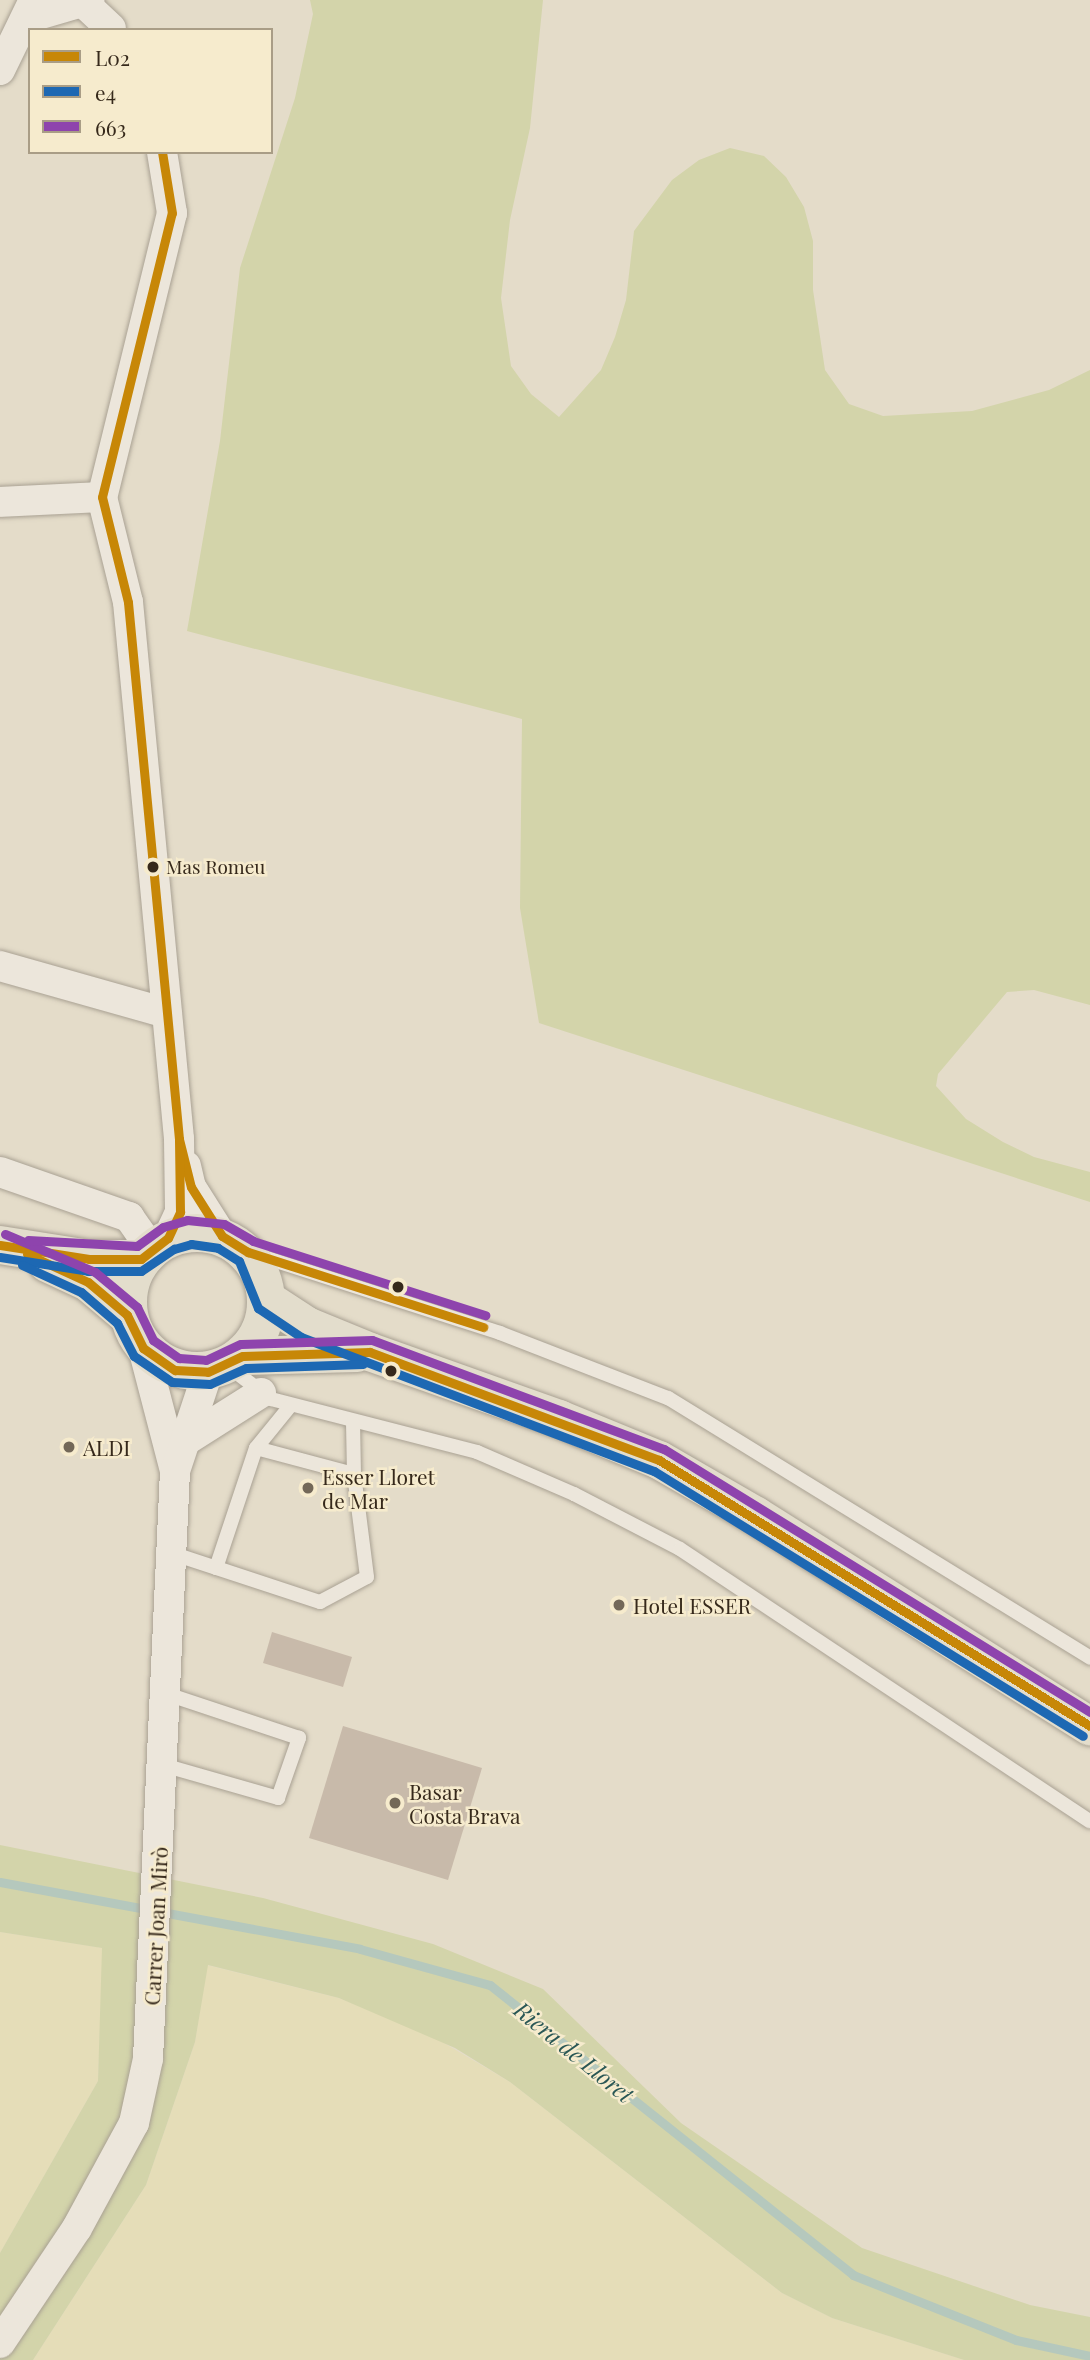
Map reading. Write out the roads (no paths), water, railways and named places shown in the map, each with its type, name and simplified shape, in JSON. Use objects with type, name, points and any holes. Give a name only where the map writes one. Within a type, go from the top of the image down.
[{"type":"main road","points":[[12,1249],[153,1249],[190,1232],[235,1244],[264,1281],[267,1300],[264,1323],[225,1364]]},
{"type":"main road","points":[[12,1249],[88,1282],[175,1370],[370,1352]]},
{"type":"main road","points":[[135,1332],[129,1282],[153,1249]]},
{"type":"main road","points":[[267,1300],[307,1325],[370,1352],[559,1419],[659,1460],[756,1516],[1090,1727]]},
{"type":"street","points":[[0,70],[30,9],[88,10]]},
{"type":"street","points":[[0,1172],[129,1217],[153,1249],[180,1212],[179,1139],[128,602],[102,497],[172,213],[162,154]]},
{"type":"street","points":[[0,502],[102,497]]},
{"type":"street","points":[[0,966],[166,1013]]},
{"type":"street","points":[[179,1139],[191,1187],[235,1244]]},
{"type":"street","name":"Carrer Joan Mirò","points":[[135,1332],[175,1471]]},
{"type":"street","name":"Carrer Joan Mirò","points":[[0,2343],[78,2228],[134,2123],[148,2059],[155,1955],[175,1471],[185,1441],[225,1364]]},
{"type":"street","points":[[185,1441],[261,1393]]},
{"type":"lane","points":[[235,1244],[500,1333],[668,1398],[1090,1658]]},
{"type":"lane","points":[[225,1364],[261,1393],[291,1405],[477,1452],[573,1494],[680,1549],[1090,1821]]},
{"type":"lane","points":[[216,1568],[241,1482],[256,1448],[291,1405]]},
{"type":"lane","points":[[171,1553],[320,1602],[367,1577],[354,1474],[354,1423]]},
{"type":"lane","points":[[256,1448],[354,1474]]},
{"type":"lane","points":[[163,1765],[278,1798],[299,1738],[164,1693]]},
{"type":"waterway","name":"Riera de Lloret","points":[[0,1882],[360,1949],[490,1985],[853,2275],[1016,2340],[1090,2356]]},
{"type":"place","name":"Mas Romeu","points":[[153,867]]},
{"type":"place","name":"ALDI","points":[[69,1447]]},
{"type":"place","name":"Esser Lloret de Mar","points":[[308,1488]]},
{"type":"place","name":"Hotel ESSER","points":[[619,1605]]},
{"type":"place","name":"Basar Costa Brava","points":[[395,1803]]}]
